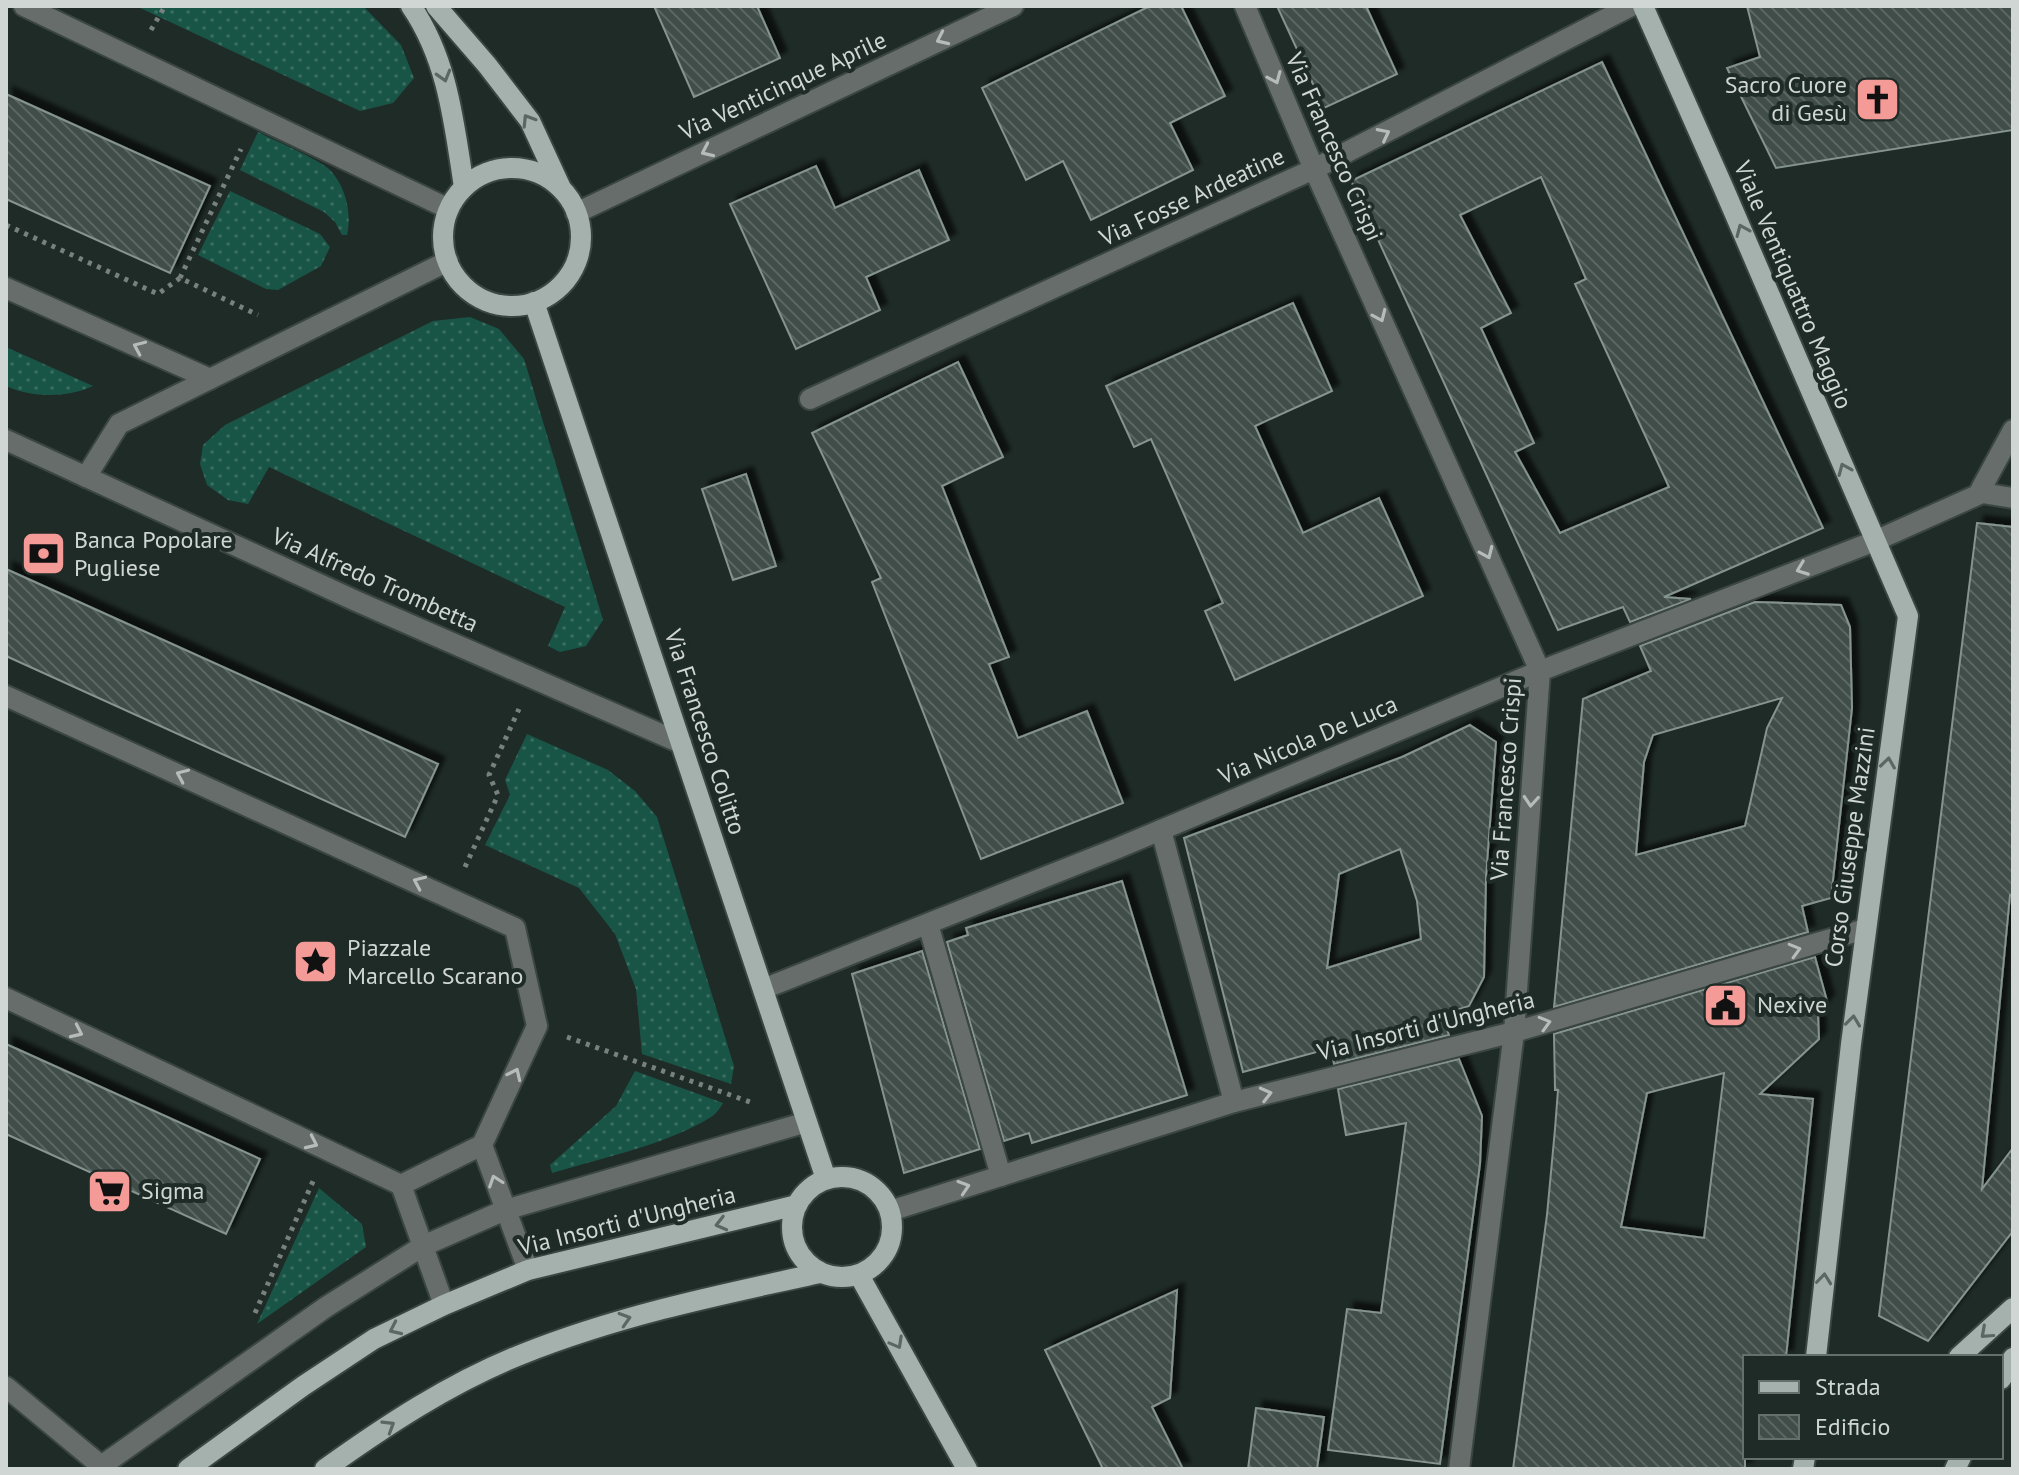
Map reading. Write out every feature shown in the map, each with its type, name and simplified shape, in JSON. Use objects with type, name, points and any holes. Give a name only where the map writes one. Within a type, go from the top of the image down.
[{"type":"main road","points":[[411,6],[423,23],[440,61],[451,98],[464,187]]},
{"type":"main road","points":[[436,6],[530,121],[576,213],[580,240],[574,266],[558,288],[534,302],[508,306],[482,300],[461,284],[448,261],[443,235],[449,209],[464,187],[487,173],[514,168],[540,174],[562,190]]},
{"type":"main road","name":"Viale Ventiquattro Maggio","points":[[1643,6],[1875,541]]},
{"type":"main road","name":"Via Francesco Colitto","points":[[534,302],[826,1179]]},
{"type":"main road","name":"Corso Giuseppe Mazzini","points":[[1817,1355],[1865,929],[1908,616],[1875,541]]},
{"type":"main road","points":[[853,1177],[864,1182],[884,1199],[890,1211],[893,1229],[889,1246],[881,1261],[859,1275],[833,1277],[820,1273],[807,1264],[794,1241],[793,1218],[797,1205],[814,1185],[826,1179],[853,1177]]},
{"type":"main road","name":"Via Insorti d'Ungheria","points":[[188,1469],[374,1339],[444,1305],[528,1270],[797,1205]]},
{"type":"main road","points":[[325,1469],[436,1396],[518,1356],[676,1304],[820,1273]]},
{"type":"main road","points":[[859,1275],[967,1469]]},
{"type":"main road","points":[[1961,1355],[2013,1308]]},
{"type":"main road","points":[[2003,1376],[2013,1358]]},
{"type":"street","points":[[24,6],[449,209]]},
{"type":"street","name":"Via Venticinque Aprile","points":[[576,213],[1013,6]]},
{"type":"street","name":"Via Francesco Crispi","points":[[1245,6],[1314,169],[1540,671],[1514,1032],[1459,1469]]},
{"type":"street","name":"Via Fosse Ardeatine","points":[[810,399],[1314,169],[1631,6]]},
{"type":"street","points":[[86,477],[119,424],[448,261]]},
{"type":"street","points":[[6,288],[210,379]]},
{"type":"street","points":[[2013,430],[1981,489],[1982,493],[2013,498]]},
{"type":"street","name":"Via Alfredo Trombetta","points":[[6,440],[533,680],[681,743]]},
{"type":"street","name":"Via Nicola De Luca","points":[[763,989],[1161,830],[1540,671],[1875,541],[1982,493]]},
{"type":"street","points":[[6,696],[515,928],[537,1026],[482,1145],[401,1185]]},
{"type":"street","points":[[1161,830],[1234,1102]]},
{"type":"street","points":[[928,924],[1001,1176]]},
{"type":"street","name":"Via Insorti d'Ungheria","points":[[890,1211],[1234,1102],[1514,1032],[1865,929]]},
{"type":"street","points":[[6,998],[401,1185],[444,1305]]},
{"type":"street","points":[[6,1387],[101,1468],[326,1307],[423,1246],[505,1210],[807,1122]]},
{"type":"street","points":[[482,1145],[528,1270]]},
{"type":"path","points":[[6,225],[158,294],[180,278],[257,117]]},
{"type":"path","points":[[180,278],[299,334]]},
{"type":"path","points":[[451,897],[498,795],[489,775],[533,680]]},
{"type":"path","points":[[537,1026],[807,1122]]},
{"type":"path","points":[[250,1322],[327,1150]]},
{"type":"green space","points":[[136,6],[363,6],[401,45],[414,78],[393,103],[360,111]]},
{"type":"green space","points":[[258,132],[330,170],[340,184],[346,201],[349,218],[347,235],[342,235],[335,222],[324,212],[240,170]]},
{"type":"green space","points":[[230,191],[320,234],[330,247],[321,266],[278,290],[266,289],[198,255]]},
{"type":"green space","points":[[470,317],[499,329],[524,359],[603,620],[586,646],[560,652],[548,646],[565,607],[269,467],[248,504],[228,500],[207,485],[200,464],[203,445],[225,425],[433,321]]},
{"type":"green space","points":[[6,347],[93,386],[72,393],[50,395],[27,393],[6,386]]},
{"type":"green space","points":[[527,734],[608,770],[635,791],[657,817],[734,1066],[731,1084],[642,1054],[636,989],[615,934],[579,888],[485,845],[510,795],[505,780]]},
{"type":"green space","points":[[635,1071],[723,1103],[711,1117],[675,1135],[552,1173],[550,1165],[616,1106]]},
{"type":"green space","points":[[319,1188],[362,1224],[366,1247],[257,1324]]},
{"type":"building","points":[[654,6],[757,6],[780,58],[694,97]]},
{"type":"building","points":[[1150,6],[1181,6],[1225,96],[1170,123],[1193,170],[1091,220],[1063,161],[1026,180],[982,88]]},
{"type":"building","points":[[1277,6],[1366,6],[1397,74],[1324,108]]},
{"type":"building","name":"Sacro Cuore di Gesù","points":[[1747,6],[2013,6],[2013,130],[1776,168],[1727,68],[1760,57]]},
{"type":"building","points":[[1602,62],[1823,528],[1664,597],[1691,599],[1630,622],[1623,607],[1558,630],[1351,181]],"holes":[[[1541,177],[1586,279],[1575,284],[1669,487],[1560,533],[1515,452],[1534,443],[1481,328],[1511,313],[1460,215]]]},
{"type":"building","points":[[6,94],[210,186],[170,273],[6,199]]},
{"type":"building","points":[[816,166],[835,208],[919,170],[949,240],[866,277],[880,310],[796,349],[730,204]]},
{"type":"building","points":[[1293,303],[1332,391],[1255,426],[1303,533],[1379,498],[1423,596],[1235,680],[1205,611],[1223,603],[1151,439],[1134,447],[1106,386]]},
{"type":"building","points":[[958,362],[1003,457],[942,486],[1009,657],[989,664],[1018,738],[1087,711],[1123,803],[981,859],[872,582],[881,578],[812,433]]},
{"type":"building","points":[[746,474],[776,566],[733,580],[702,489]]},
{"type":"building","points":[[1977,523],[2013,527],[2013,895],[2010,895],[1982,1189],[2013,1148],[2013,1231],[1928,1341],[1879,1316]]},
{"type":"building","points":[[6,569],[438,764],[405,837],[6,656]]},
{"type":"building","points":[[1755,602],[1841,605],[1850,627],[1852,708],[1831,898],[1802,906],[1808,932],[1554,1007],[1583,699],[1651,671],[1640,646]],"holes":[[[1782,698],[1767,728],[1745,826],[1636,855],[1644,762],[1653,735]]]},
{"type":"building","points":[[1470,725],[1496,742],[1486,877],[1484,977],[1469,1006],[1441,1015],[1449,1035],[1334,1064],[1331,1048],[1243,1072],[1184,838],[1402,757]],"holes":[[[1400,849],[1417,901],[1421,939],[1327,968],[1339,874]]]},
{"type":"building","points":[[1122,881],[1187,1095],[1032,1143],[1029,1133],[1004,1141],[947,942],[968,935],[966,928]]},
{"type":"building","points":[[922,951],[980,1149],[904,1173],[852,974]]},
{"type":"building","points":[[1815,957],[1827,1001],[1818,1013],[1819,1039],[1760,1094],[1813,1099],[1786,1355],[1743,1355],[1745,1469],[1513,1469],[1547,1215],[1558,1090],[1555,1090],[1554,1034]],"holes":[[[1724,1073],[1704,1238],[1621,1227],[1647,1093]]]},
{"type":"building","points":[[6,1044],[260,1159],[226,1234],[6,1134]]},
{"type":"building","points":[[1459,1059],[1482,1116],[1480,1164],[1440,1464],[1328,1450],[1347,1309],[1381,1313],[1406,1123],[1346,1135],[1338,1089]]},
{"type":"building","points":[[1177,1290],[1170,1398],[1152,1407],[1183,1469],[1103,1469],[1045,1350]]},
{"type":"building","points":[[1256,1408],[1324,1417],[1317,1469],[1248,1469]]},
{"type":"place","name":"Sacro Cuore di Gesù","points":[[1878,99]]},
{"type":"place","name":"Banca Popolare Pugliese","points":[[43,554]]},
{"type":"place","name":"Piazzale Marcello Scarano","points":[[316,962]]},
{"type":"place","name":"Nexive","points":[[1726,1005]]},
{"type":"place","name":"Sigma","points":[[110,1191]]}]
